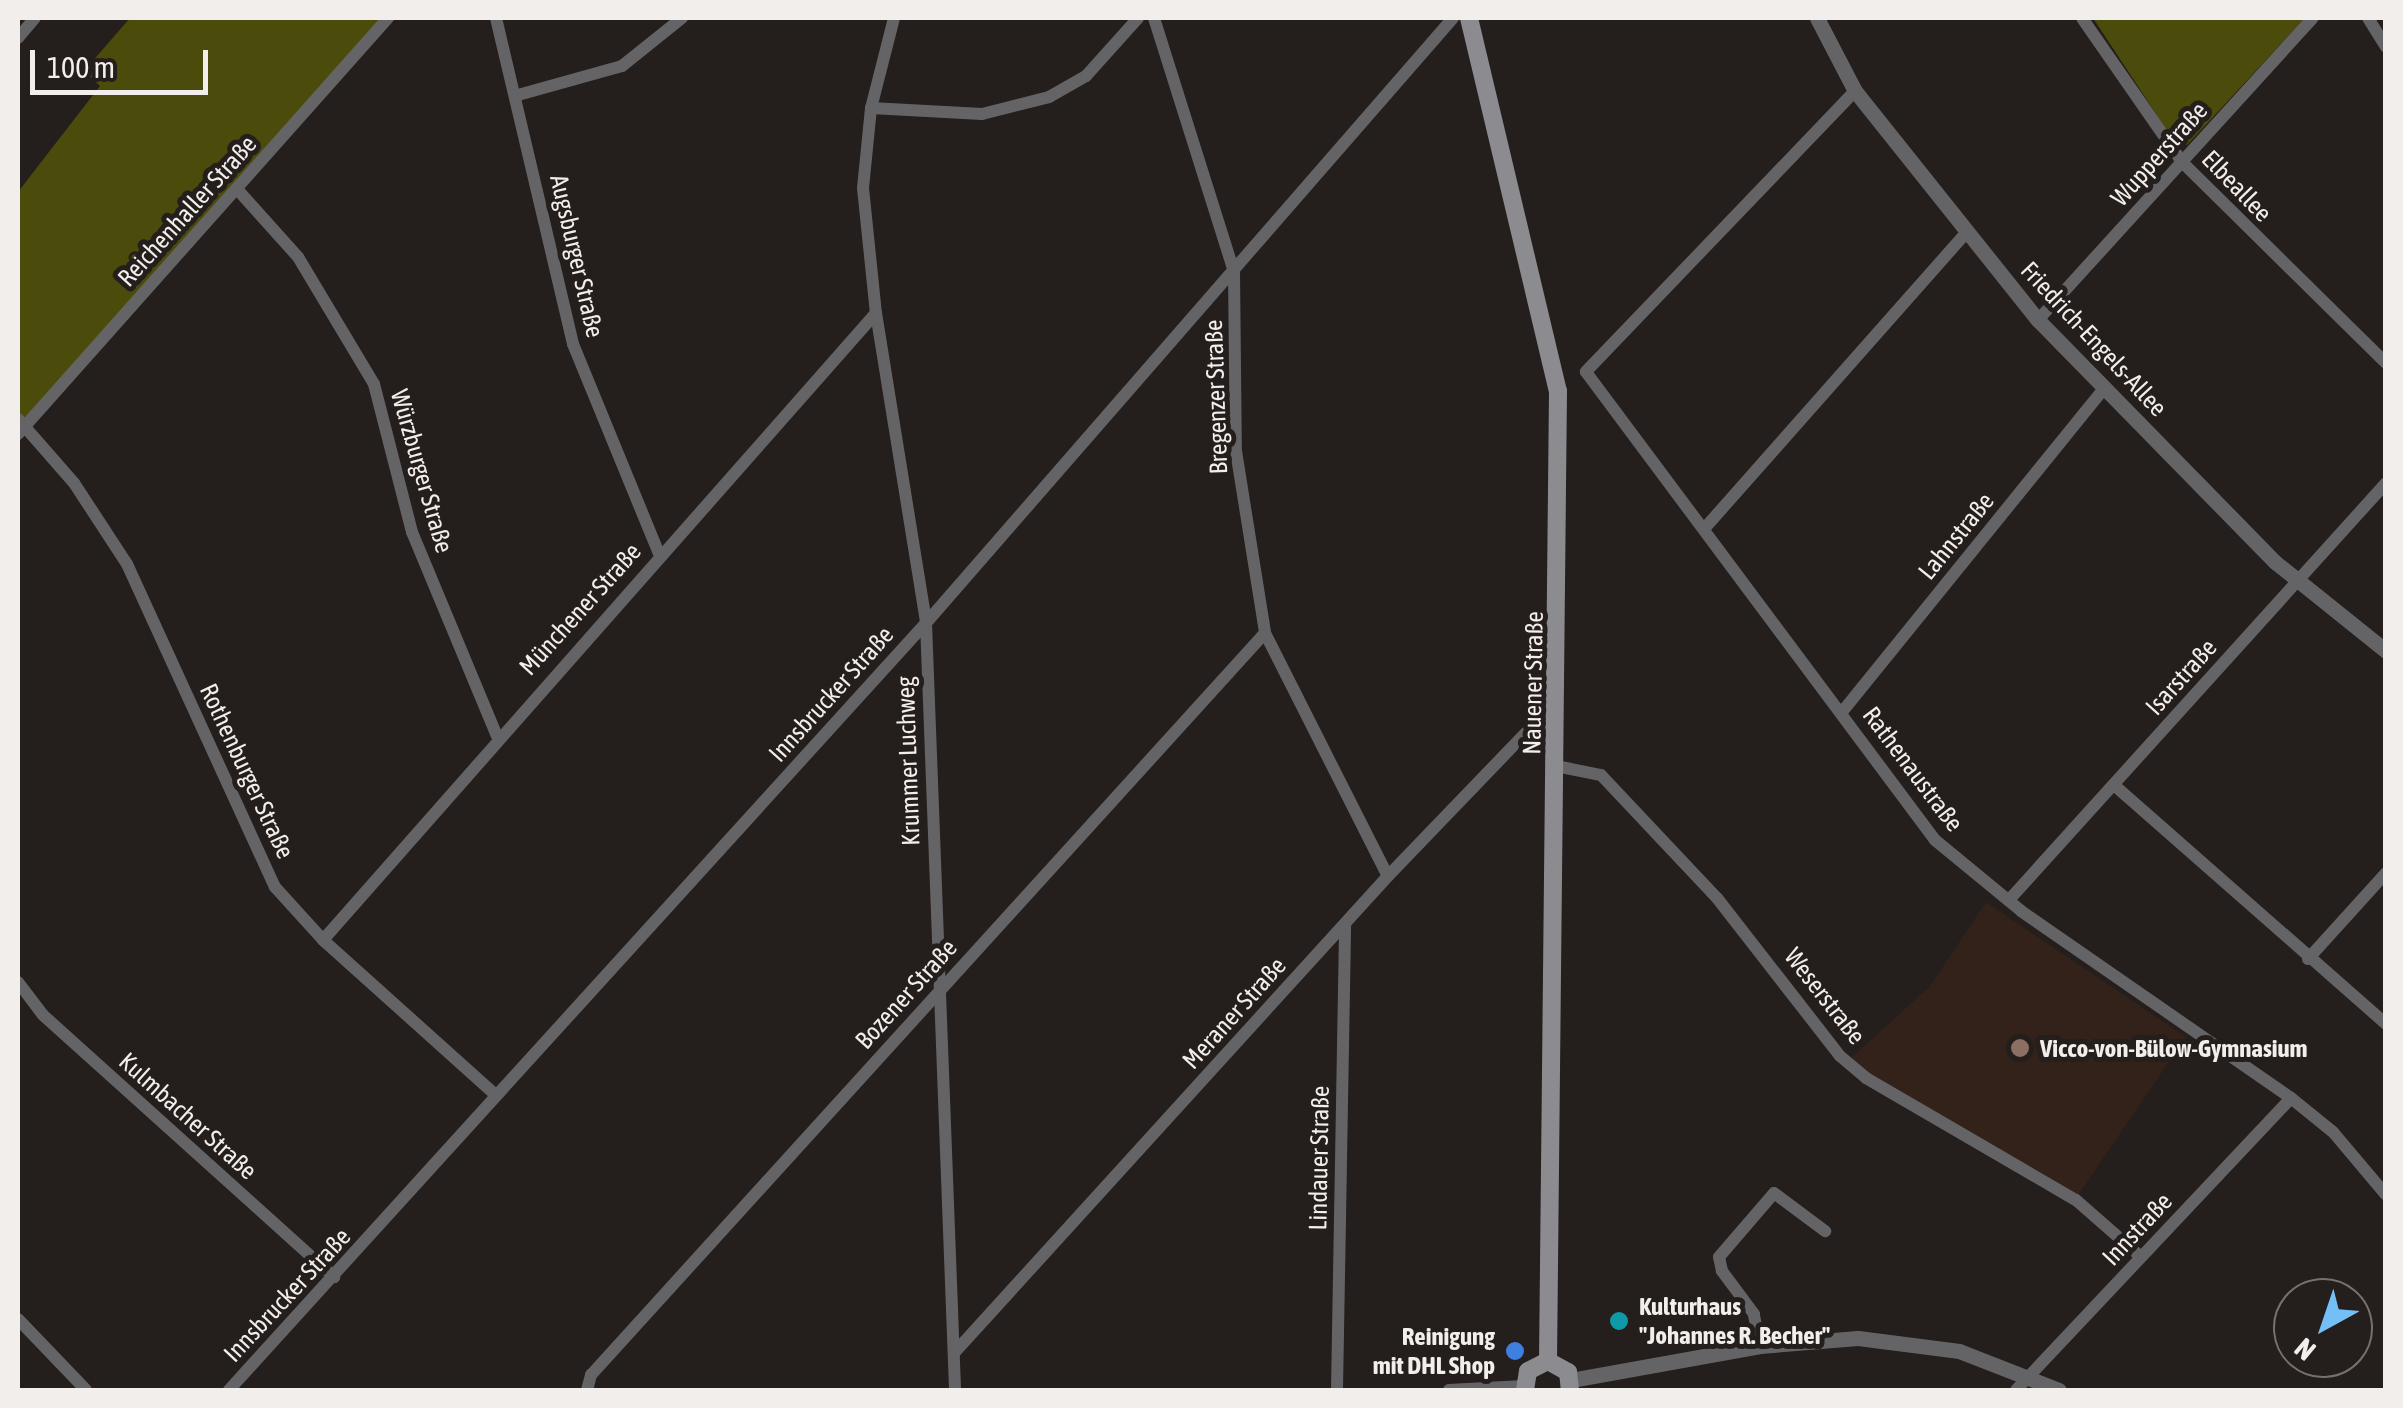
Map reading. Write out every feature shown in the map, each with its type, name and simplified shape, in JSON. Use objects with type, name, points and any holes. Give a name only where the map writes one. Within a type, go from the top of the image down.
[{"type":"main road","name":"Nauener Straße","points":[[1469,18],[1558,390],[1548,1361]]},
{"type":"main road","points":[[1524,1388],[1533,1366],[1548,1361],[1563,1366],[1570,1385]]},
{"type":"street","name":"Reichenhaller Straße","points":[[20,426],[388,18]]},
{"type":"street","name":"Augsburger Straße","points":[[496,18],[518,95],[573,344],[659,554]]},
{"type":"street","points":[[518,95],[622,66],[682,18]]},
{"type":"street","name":"Krummer Luchweg","points":[[894,18],[871,108],[863,188],[876,313],[926,624],[955,1390]]},
{"type":"street","points":[[871,108],[982,114],[1049,97],[1086,76],[1138,18]]},
{"type":"street","name":"Bregenzer Straße","points":[[1154,18],[1234,271],[1236,451],[1265,633],[1388,876]]},
{"type":"street","name":"Innsbrucker Straße","points":[[229,1390],[926,624],[1453,18]]},
{"type":"street","name":"Friedrich-Engels-Allee","points":[[1817,18],[1856,91],[2038,320],[2298,581],[2386,650]]},
{"type":"street","name":"Elbeallee","points":[[2082,18],[2182,162],[2386,363]]},
{"type":"street","name":"Wupperstraße","points":[[2038,320],[2313,18]]},
{"type":"street","points":[[2368,18],[2386,46]]},
{"type":"street","points":[[18,38],[31,19]]},
{"type":"street","name":"Rathenaustraße","points":[[1856,91],[1586,372],[1935,840],[2009,900],[2291,1098],[2333,1132],[2386,1195]]},
{"type":"street","name":"Würzburger Straße","points":[[237,189],[298,256],[374,384],[412,532],[497,736]]},
{"type":"street","points":[[1704,529],[1966,233]]},
{"type":"street","name":"Münchener Straße","points":[[323,940],[497,736],[876,313]]},
{"type":"street","name":"Lahnstraße","points":[[1842,712],[2104,388]]},
{"type":"street","name":"Rothenburger Straße","points":[[20,426],[127,564],[275,887],[323,940],[496,1094]]},
{"type":"street","name":"Isarstraße","points":[[2009,900],[2386,484]]},
{"type":"street","name":"Bozener Straße","points":[[587,1390],[591,1376],[1265,633]]},
{"type":"street","name":"Meraner Straße","points":[[954,1352],[1388,876],[1535,723],[1557,723]]},
{"type":"street","name":"Weserstraße","points":[[1556,766],[1601,775],[1716,898],[1840,1056],[1866,1078],[2076,1200],[2140,1257]]},
{"type":"street","points":[[2114,785],[2386,1024]]},
{"type":"street","points":[[2308,958],[2386,874]]},
{"type":"street","name":"Lindauer Straße","points":[[1337,1390],[1346,926]]},
{"type":"street","name":"Kulmbacher Straße","points":[[18,982],[43,1015],[334,1277]]},
{"type":"street","name":"Innstraße","points":[[2016,1390],[2291,1098]]},
{"type":"street","points":[[1760,1346],[1754,1314],[1722,1271],[1719,1257],[1774,1193],[1825,1232]]},
{"type":"street","points":[[18,1319],[86,1390]]},
{"type":"street","points":[[1570,1385],[1760,1346],[1858,1338],[1924,1343],[2030,1376],[2059,1390]]},
{"type":"street","points":[[1448,1390],[1524,1388]]},
{"type":"shaded area","points":[[130,18],[389,18],[18,438],[18,192],[100,86],[84,71]]},
{"type":"shaded area","points":[[2093,18],[2305,18],[2187,145],[2172,138]]},
{"type":"shaded area","name":"Vicco-von-Bülow-Gymnasium","points":[[1986,902],[2186,1037],[2076,1198],[1849,1060],[1930,986]]},
{"type":"place","name":"Vicco-von-Bülow-Gymnasium","points":[[2020,1048]]},
{"type":"place","name":"Kulturhaus \"Johannes R. Becher\"","points":[[1619,1321]]},
{"type":"place","name":"Reinigung mit DHL Shop","points":[[1515,1351]]}]
